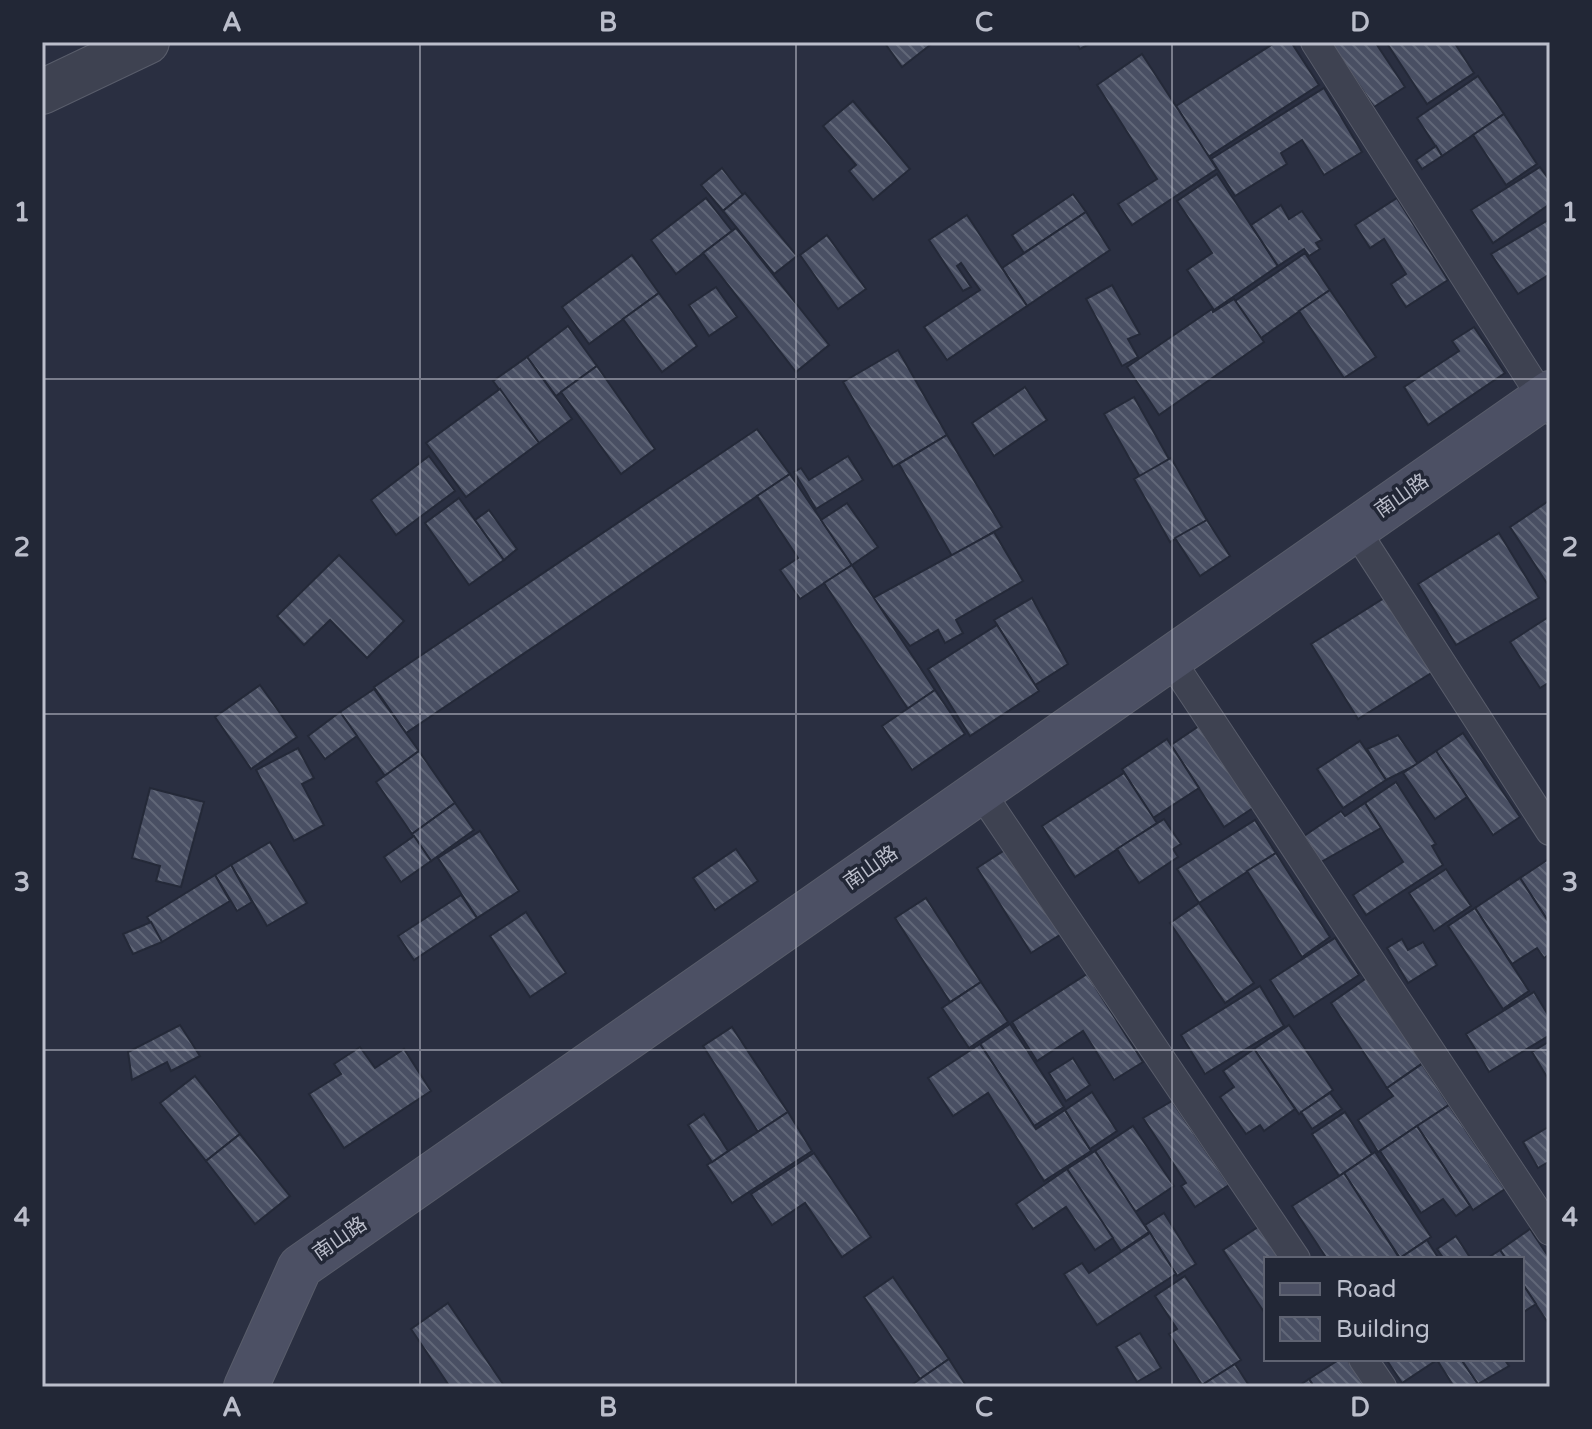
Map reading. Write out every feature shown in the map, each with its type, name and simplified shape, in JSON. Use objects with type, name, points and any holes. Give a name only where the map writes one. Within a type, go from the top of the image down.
[{"type":"street","points":[[42,92],[147,42]]},
{"type":"street","name":"南山路","points":[[246,1387],[300,1267],[1355,529],[1547,401]]},
{"type":"lane","points":[[1315,42],[1547,401]]},
{"type":"lane","points":[[1355,529],[1550,831]]},
{"type":"lane","points":[[1170,659],[1550,1231]]},
{"type":"lane","points":[[980,791],[1295,1257]]},
{"type":"lane","points":[[1364,1361],[1382,1387]]},
{"type":"building","points":[[884,42],[934,42],[902,67]]},
{"type":"building","points":[[1076,42],[1093,42],[1080,49]]},
{"type":"building","points":[[1276,42],[1291,42],[1319,85],[1208,157],[1176,106]]},
{"type":"building","points":[[1337,42],[1375,42],[1405,87],[1374,107],[1332,45]]},
{"type":"building","points":[[1386,42],[1454,42],[1474,73],[1427,104]]},
{"type":"building","points":[[1142,54],[1217,169],[1132,225],[1118,204],[1157,179],[1097,85]]},
{"type":"building","points":[[1478,76],[1504,114],[1442,156],[1417,118]]},
{"type":"building","points":[[1324,88],[1362,152],[1324,175],[1302,140],[1281,153],[1287,164],[1235,196],[1211,159]]},
{"type":"building","points":[[853,101],[910,169],[873,200],[849,171],[856,165],[823,126]]},
{"type":"building","points":[[1504,114],[1537,164],[1506,185],[1473,135]]},
{"type":"building","points":[[1436,146],[1442,156],[1422,169],[1416,160]]},
{"type":"building","points":[[1540,167],[1550,181],[1550,204],[1493,243],[1471,210]]},
{"type":"building","points":[[722,168],[743,195],[723,211],[701,185]]},
{"type":"building","points":[[1217,174],[1278,266],[1214,310],[1187,270],[1212,253],[1177,201]]},
{"type":"building","points":[[745,193],[797,256],[774,274],[723,211]]},
{"type":"building","points":[[1073,194],[1086,212],[1024,253],[1012,235]]},
{"type":"building","points":[[706,198],[732,231],[676,274],[651,240]]},
{"type":"building","points":[[1397,198],[1448,280],[1406,307],[1391,284],[1406,274],[1384,239],[1370,248],[1355,225]]},
{"type":"building","points":[[1281,205],[1289,219],[1302,211],[1322,240],[1316,243],[1320,249],[1309,256],[1304,249],[1278,266],[1251,225]]},
{"type":"building","points":[[1086,212],[1110,250],[1027,306],[1002,268]]},
{"type":"building","points":[[967,215],[1027,306],[947,360],[924,327],[980,290],[961,263],[957,266],[971,287],[963,291],[929,240]]},
{"type":"building","points":[[1550,219],[1550,274],[1518,294],[1491,254]]},
{"type":"building","points":[[736,228],[829,345],[796,372],[703,253]]},
{"type":"building","points":[[827,235],[866,289],[838,309],[800,255]]},
{"type":"building","points":[[1305,253],[1330,290],[1261,338],[1235,301]]},
{"type":"building","points":[[632,255],[659,293],[589,344],[562,307]]},
{"type":"building","points":[[1112,285],[1140,334],[1128,339],[1138,357],[1122,366],[1086,299]]},
{"type":"building","points":[[716,287],[737,317],[709,336],[689,305]]},
{"type":"building","points":[[1330,290],[1376,357],[1344,378],[1299,311]]},
{"type":"building","points":[[659,293],[697,346],[662,372],[623,319]]},
{"type":"building","points":[[1234,299],[1264,342],[1159,415],[1127,367],[1212,309],[1213,312]]},
{"type":"building","points":[[568,326],[597,366],[556,396],[527,357]]},
{"type":"building","points":[[1474,327],[1505,373],[1428,425],[1404,387],[1459,351],[1452,341]]},
{"type":"building","points":[[898,350],[947,435],[893,467],[843,382]]},
{"type":"building","points":[[527,357],[572,419],[539,443],[493,381]]},
{"type":"building","points":[[597,366],[655,449],[621,474],[561,392]]},
{"type":"building","points":[[1025,387],[1047,420],[994,456],[972,423]]},
{"type":"building","points":[[500,389],[539,443],[466,497],[426,443]]},
{"type":"building","points":[[1134,397],[1169,459],[1140,477],[1104,414]]},
{"type":"building","points":[[757,429],[790,474],[406,733],[374,687]]},
{"type":"building","points":[[947,435],[1002,527],[952,556],[899,464]]},
{"type":"building","points":[[429,456],[455,491],[396,535],[371,500]]},
{"type":"building","points":[[848,456],[863,480],[816,509],[794,472],[801,468],[809,480]]},
{"type":"building","points":[[1171,458],[1207,520],[1170,542],[1134,479]]},
{"type":"building","points":[[790,474],[852,565],[800,599],[780,570],[798,558],[757,496]]},
{"type":"building","points":[[459,498],[504,560],[469,585],[425,523]]},
{"type":"building","points":[[1550,500],[1550,588],[1510,527]]},
{"type":"building","points":[[847,503],[878,547],[852,565],[821,520]]},
{"type":"building","points":[[489,510],[517,549],[504,560],[475,520]]},
{"type":"building","points":[[1207,520],[1230,556],[1200,576],[1175,538]]},
{"type":"building","points":[[994,532],[1023,581],[956,620],[963,633],[945,643],[938,630],[910,646],[873,598]]},
{"type":"building","points":[[1499,533],[1539,598],[1456,645],[1418,584]]},
{"type":"building","points":[[339,555],[404,621],[367,658],[330,620],[304,645],[277,616]]},
{"type":"building","points":[[852,565],[935,690],[908,709],[824,583]]},
{"type":"building","points":[[1389,595],[1436,670],[1358,719],[1311,644]]},
{"type":"building","points":[[1032,598],[1068,664],[1035,685],[994,620]]},
{"type":"building","points":[[1550,616],[1550,682],[1540,688],[1510,642]]},
{"type":"building","points":[[997,625],[1039,691],[970,736],[928,669]]},
{"type":"building","points":[[260,685],[297,737],[251,769],[215,717]]},
{"type":"building","points":[[374,689],[419,751],[385,776],[340,712]]},
{"type":"building","points":[[935,690],[965,734],[912,770],[882,726]]},
{"type":"building","points":[[340,712],[357,736],[325,759],[308,736]]},
{"type":"building","points":[[1199,726],[1253,808],[1224,827],[1171,745]]},
{"type":"building","points":[[1463,733],[1520,817],[1493,835],[1436,751]]},
{"type":"building","points":[[1398,735],[1418,764],[1386,780],[1367,749]]},
{"type":"building","points":[[1167,739],[1199,788],[1153,818],[1122,769]]},
{"type":"building","points":[[1360,741],[1386,780],[1343,808],[1317,769]]},
{"type":"building","points":[[298,748],[314,778],[302,784],[324,825],[294,841],[256,770]]},
{"type":"building","points":[[419,751],[455,803],[412,834],[376,782]]},
{"type":"building","points":[[1436,751],[1467,797],[1435,819],[1403,773]]},
{"type":"building","points":[[1124,773],[1157,823],[1075,877],[1042,826]]},
{"type":"building","points":[[1396,782],[1436,844],[1432,846],[1443,865],[1366,915],[1353,895],[1403,862],[1365,803]]},
{"type":"building","points":[[150,788],[204,802],[181,887],[156,881],[160,866],[132,858]]},
{"type":"building","points":[[455,803],[474,830],[431,861],[412,834]]},
{"type":"building","points":[[1365,803],[1381,828],[1321,862],[1304,836],[1341,811],[1345,816]]},
{"type":"building","points":[[1164,819],[1181,844],[1173,849],[1178,857],[1139,883],[1117,849]]},
{"type":"building","points":[[1255,820],[1276,853],[1199,903],[1177,869]]},
{"type":"building","points":[[480,831],[519,891],[477,918],[438,858]]},
{"type":"building","points":[[414,836],[431,861],[401,882],[384,857]]},
{"type":"building","points":[[270,842],[307,903],[267,926],[231,865]]},
{"type":"building","points":[[1008,848],[1063,933],[1031,953],[977,868]]},
{"type":"building","points":[[736,849],[758,881],[715,910],[693,878]]},
{"type":"building","points":[[1276,853],[1330,937],[1302,957],[1247,871]]},
{"type":"building","points":[[1550,858],[1550,924],[1520,878]]},
{"type":"building","points":[[231,865],[252,902],[237,911],[215,875]]},
{"type":"building","points":[[1446,869],[1471,906],[1434,931],[1409,893]]},
{"type":"building","points":[[215,875],[230,901],[162,942],[147,917]]},
{"type":"building","points":[[1520,878],[1550,924],[1550,954],[1544,958],[1537,948],[1512,964],[1475,908]]},
{"type":"building","points":[[461,895],[477,918],[414,960],[398,936]]},
{"type":"building","points":[[926,898],[981,982],[950,1002],[895,918]]},
{"type":"building","points":[[1199,903],[1254,983],[1225,1003],[1170,923]]},
{"type":"building","points":[[1475,908],[1529,991],[1503,1009],[1448,926]]},
{"type":"building","points":[[526,912],[566,973],[530,997],[490,936]]},
{"type":"building","points":[[151,922],[162,942],[133,954],[123,934]]},
{"type":"building","points":[[1335,938],[1359,975],[1294,1017],[1270,980]]},
{"type":"building","points":[[1402,939],[1408,950],[1423,942],[1437,965],[1408,983],[1387,948]]},
{"type":"building","points":[[1087,974],[1143,1062],[1114,1080],[1083,1031],[1037,1061],[1012,1022]]},
{"type":"building","points":[[1368,977],[1424,1062],[1387,1088],[1331,1003]]},
{"type":"building","points":[[981,982],[1008,1022],[969,1048],[942,1008]]},
{"type":"building","points":[[1260,986],[1284,1026],[1205,1074],[1181,1035]]},
{"type":"building","points":[[1534,992],[1550,1018],[1550,1035],[1489,1072],[1466,1034]]},
{"type":"building","points":[[1010,1024],[1064,1107],[1034,1126],[980,1044]]},
{"type":"building","points":[[180,1025],[200,1056],[171,1071],[167,1062],[132,1080],[128,1052]]},
{"type":"building","points":[[1289,1025],[1333,1090],[1299,1114],[1254,1049]]},
{"type":"building","points":[[732,1027],[788,1112],[758,1132],[703,1046]]},
{"type":"building","points":[[1550,1041],[1550,1082],[1532,1052]]},
{"type":"building","points":[[980,1044],[1036,1129],[1065,1110],[1091,1151],[1044,1181],[988,1093],[953,1116],[928,1078]]},
{"type":"building","points":[[360,1047],[375,1068],[404,1049],[431,1091],[344,1148],[309,1094],[341,1074],[334,1064]]},
{"type":"building","points":[[1254,1049],[1295,1109],[1264,1131],[1260,1125],[1246,1134],[1220,1097],[1234,1087],[1223,1071]]},
{"type":"building","points":[[1073,1058],[1090,1085],[1066,1101],[1049,1073]]},
{"type":"building","points":[[1422,1064],[1449,1105],[1378,1152],[1358,1120],[1393,1096],[1387,1088]]},
{"type":"building","points":[[195,1076],[240,1134],[206,1161],[160,1103]]},
{"type":"building","points":[[1092,1092],[1117,1131],[1090,1149],[1065,1110]]},
{"type":"building","points":[[1330,1093],[1342,1109],[1312,1129],[1301,1112]]},
{"type":"building","points":[[1172,1101],[1229,1185],[1195,1207],[1181,1186],[1186,1183],[1143,1118]]},
{"type":"building","points":[[1449,1105],[1505,1189],[1473,1210],[1417,1126]]},
{"type":"building","points":[[788,1112],[812,1151],[732,1203],[707,1165]]},
{"type":"building","points":[[1345,1112],[1372,1154],[1339,1176],[1312,1134]]},
{"type":"building","points":[[704,1114],[728,1151],[712,1162],[688,1125]]},
{"type":"building","points":[[1133,1126],[1174,1186],[1135,1212],[1095,1151]]},
{"type":"building","points":[[1417,1126],[1470,1206],[1456,1216],[1443,1199],[1421,1213],[1380,1151]]},
{"type":"building","points":[[1550,1126],[1550,1161],[1538,1168],[1523,1142]]},
{"type":"building","points":[[240,1134],[290,1196],[255,1224],[206,1161]]},
{"type":"building","points":[[1095,1151],[1149,1232],[1121,1251],[1067,1169]]},
{"type":"building","points":[[1375,1152],[1431,1237],[1399,1257],[1344,1173]]},
{"type":"building","points":[[814,1153],[871,1237],[842,1257],[805,1203],[772,1225],[751,1194]]},
{"type":"building","points":[[1067,1169],[1113,1238],[1095,1250],[1066,1207],[1033,1229],[1016,1204]]},
{"type":"building","points":[[1344,1173],[1398,1256],[1326,1257],[1292,1206]]},
{"type":"building","points":[[1164,1213],[1196,1264],[1177,1276],[1145,1225]]},
{"type":"building","points":[[1261,1225],[1283,1257],[1264,1257],[1264,1312],[1223,1250]]},
{"type":"building","points":[[1530,1229],[1550,1259],[1550,1326],[1524,1286],[1524,1257],[1505,1257],[1500,1250]]},
{"type":"building","points":[[1150,1233],[1176,1274],[1097,1325],[1064,1274],[1082,1263],[1089,1273]]},
{"type":"building","points":[[1456,1236],[1470,1257],[1443,1257],[1437,1249]]},
{"type":"building","points":[[1427,1240],[1438,1257],[1402,1257]]},
{"type":"building","points":[[1500,1250],[1505,1257],[1489,1257]]},
{"type":"building","points":[[1185,1276],[1241,1360],[1202,1385],[1169,1334],[1177,1329],[1155,1296]]},
{"type":"building","points":[[893,1277],[949,1359],[920,1379],[864,1297]]},
{"type":"building","points":[[1524,1286],[1536,1304],[1524,1312]]},
{"type":"building","points":[[448,1303],[505,1387],[450,1387],[411,1329]]},
{"type":"building","points":[[1140,1333],[1161,1368],[1137,1382],[1116,1347]]},
{"type":"building","points":[[949,1359],[967,1387],[909,1387],[920,1379]]},
{"type":"building","points":[[1337,1361],[1348,1361],[1365,1387],[1314,1387],[1309,1379]]},
{"type":"building","points":[[1387,1361],[1435,1361],[1402,1383]]},
{"type":"building","points":[[1438,1361],[1462,1361],[1478,1384],[1454,1387]]},
{"type":"building","points":[[1462,1361],[1505,1361],[1509,1366],[1478,1384]]},
{"type":"building","points":[[1235,1364],[1250,1387],[1199,1387],[1202,1385]]},
{"type":"building","points":[[1309,1379],[1314,1387],[1297,1387]]}]
